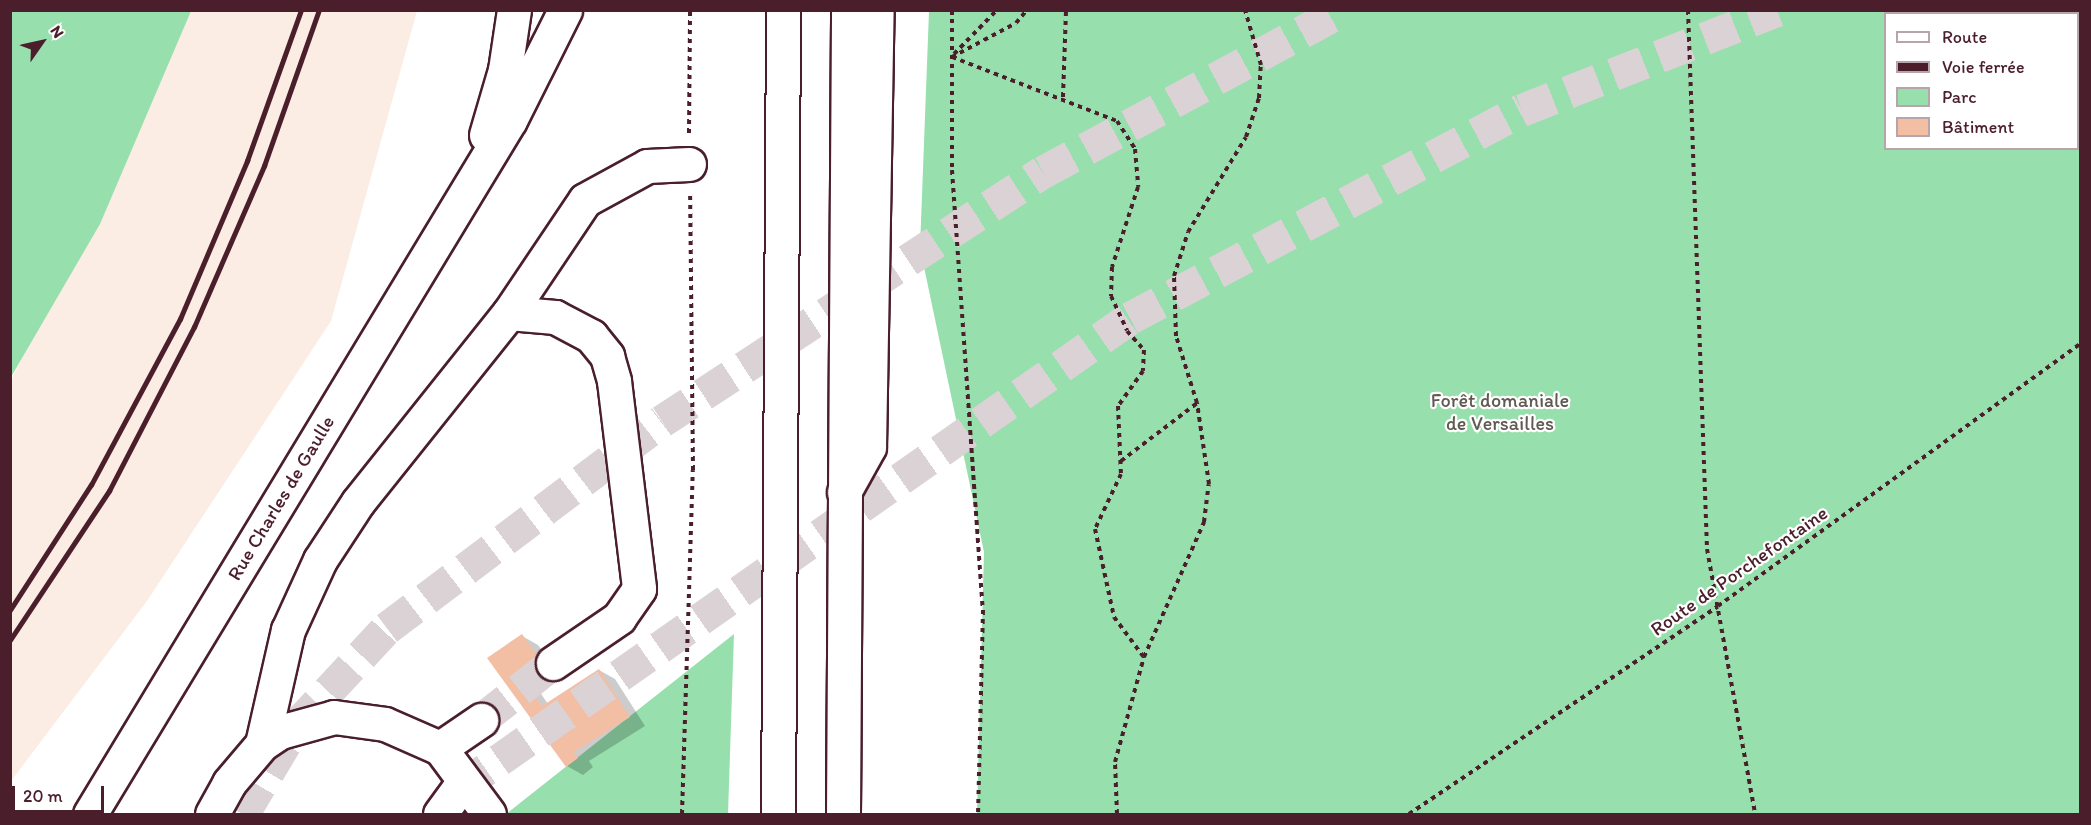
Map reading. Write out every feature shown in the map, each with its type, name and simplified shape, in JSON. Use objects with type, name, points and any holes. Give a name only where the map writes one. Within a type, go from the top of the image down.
[{"type":"main road","name":"Rue Charles de Gaulle","points":[[471,182],[505,70],[514,10]]},
{"type":"main road","name":"Rue Charles de Gaulle","points":[[90,814],[510,120],[565,10]]},
{"type":"main road","points":[[778,814],[783,10]]},
{"type":"main road","points":[[843,814],[841,496],[848,10]]},
{"type":"main road","points":[[841,496],[869,447],[877,10]]},
{"type":"main road","points":[[262,744],[288,630],[320,560],[358,502],[509,313],[585,200],[647,166],[689,164]]},
{"type":"main road","points":[[509,313],[555,317],[591,336],[607,356],[614,381],[639,590],[619,618],[553,663]]},
{"type":"main road","points":[[212,814],[229,783],[262,744],[280,732],[334,717],[385,724],[440,748],[489,814]]},
{"type":"main road","points":[[440,748],[481,720]]},
{"type":"main road","points":[[440,814],[459,788]]},
{"type":"path","points":[[682,814],[693,470],[689,164],[690,10]]},
{"type":"path","points":[[952,10],[952,170],[983,610],[978,814]]},
{"type":"path","points":[[952,57],[997,10]]},
{"type":"path","points":[[952,57],[1016,23],[1027,10]]},
{"type":"path","points":[[1063,97],[1066,10]]},
{"type":"path","points":[[1117,814],[1115,762],[1144,657],[1204,522],[1209,484],[1197,403],[1176,336],[1174,276],[1188,232],[1246,137],[1259,98],[1261,65],[1245,10]]},
{"type":"path","points":[[1688,10],[1707,549],[1755,814]]},
{"type":"path","points":[[952,57],[1063,97],[1117,121],[1135,149],[1138,187],[1112,267],[1111,296],[1127,331],[1144,350],[1143,371],[1118,406],[1121,474],[1095,529],[1114,617],[1144,657]]},
{"type":"path","name":"Route de Porchefontaine","points":[[1409,814],[1718,606],[2080,344]]},
{"type":"path","points":[[1120,461],[1197,403]]},
{"type":"shaded area","points":[[174,11],[417,11],[331,321],[147,601],[11,781],[11,380],[112,178]]},
{"type":"green space","points":[[11,10],[191,11],[100,224],[11,377]]},
{"type":"green space","name":"Forêt domaniale de Versailles","points":[[929,11],[2080,11],[2080,814],[977,814],[984,552],[920,248]]},
{"type":"green space","points":[[734,634],[728,814],[506,814]]},
{"type":"building","points":[[522,634],[539,658],[520,675],[542,706],[599,669],[630,717],[574,752],[578,758],[566,767],[487,658]]},
{"type":"tunnel","points":[[243,814],[295,727],[387,628],[662,421],[1043,172],[1343,10]]},
{"type":"tunnel","points":[[459,788],[1130,318],[1522,110],[1777,10]]},
{"type":"tunnel","points":[[481,720],[553,663]]},
{"type":"railway","points":[[10,610],[91,485],[180,319],[247,161],[301,10]]},
{"type":"railway","points":[[10,640],[109,491],[194,327],[264,166],[319,10]]}]
